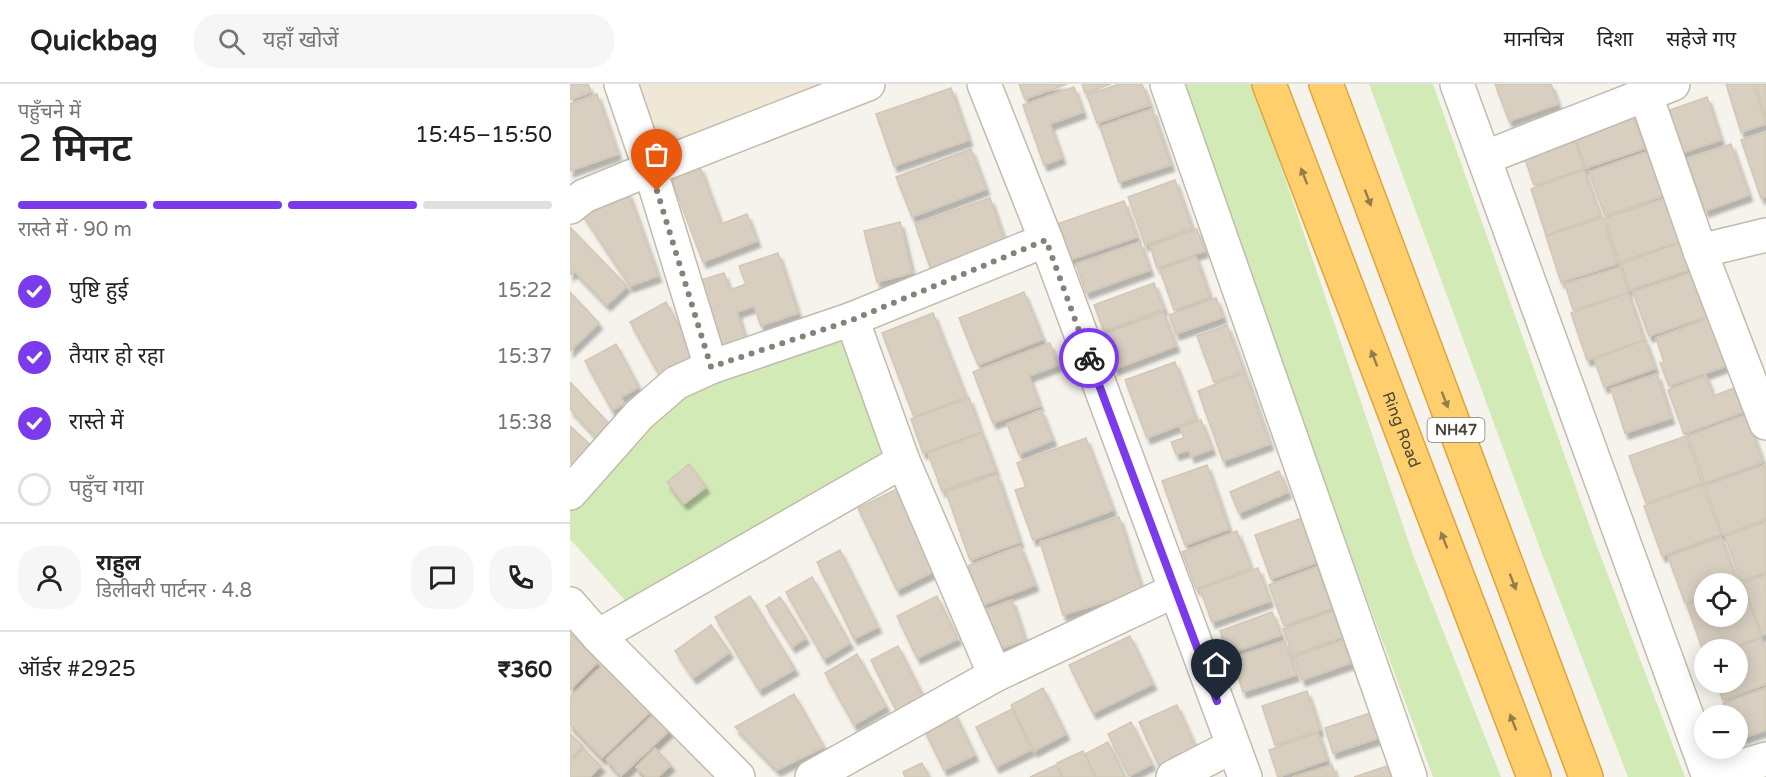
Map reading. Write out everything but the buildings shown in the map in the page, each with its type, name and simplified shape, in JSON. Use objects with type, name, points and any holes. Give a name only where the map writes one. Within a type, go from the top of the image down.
[{"type":"highway","name":"Ring Road","points":[[1269,84],[1534,777]]},
{"type":"highway","name":"NH47","points":[[1326,84],[1586,777]]},
{"type":"street","points":[[621,84],[650,169],[711,367]]},
{"type":"street","points":[[570,207],[584,196],[868,84]]},
{"type":"street","points":[[984,84],[1046,240],[1245,777]]},
{"type":"street","points":[[1167,84],[1410,777]]},
{"type":"street","points":[[1457,84],[1709,776],[1766,759]]},
{"type":"street","points":[[1484,158],[1659,89],[1700,251],[1766,423]]},
{"type":"street","points":[[1700,251],[1766,235]]},
{"type":"street","points":[[570,493],[639,415],[676,383],[711,367],[852,320],[1046,240]]},
{"type":"street","points":[[852,320],[903,461],[995,675]]},
{"type":"street","points":[[598,636],[903,461]]},
{"type":"street","points":[[812,777],[995,675],[1176,590]]},
{"type":"street","points":[[570,604],[598,636],[738,777]]},
{"type":"street","points":[[1173,777],[1233,746]]},
{"type":"shaded area","points":[[631,84],[844,84],[653,149]]},
{"type":"shaded area","points":[[570,594],[745,777],[570,777]]},
{"type":"green space","points":[[1180,84],[1253,84],[1413,555],[1501,777],[1433,777],[1218,197]]},
{"type":"green space","points":[[1369,84],[1433,84],[1596,544],[1685,777],[1628,777],[1542,554]]},
{"type":"green space","points":[[844,328],[889,454],[630,606],[570,539],[570,495],[701,374]]},
{"type":"way so far","points":[[657,191],[711,367],[852,320],[1046,240],[1089,358]]},
{"type":"route","points":[[1089,358],[1217,701]]}]
